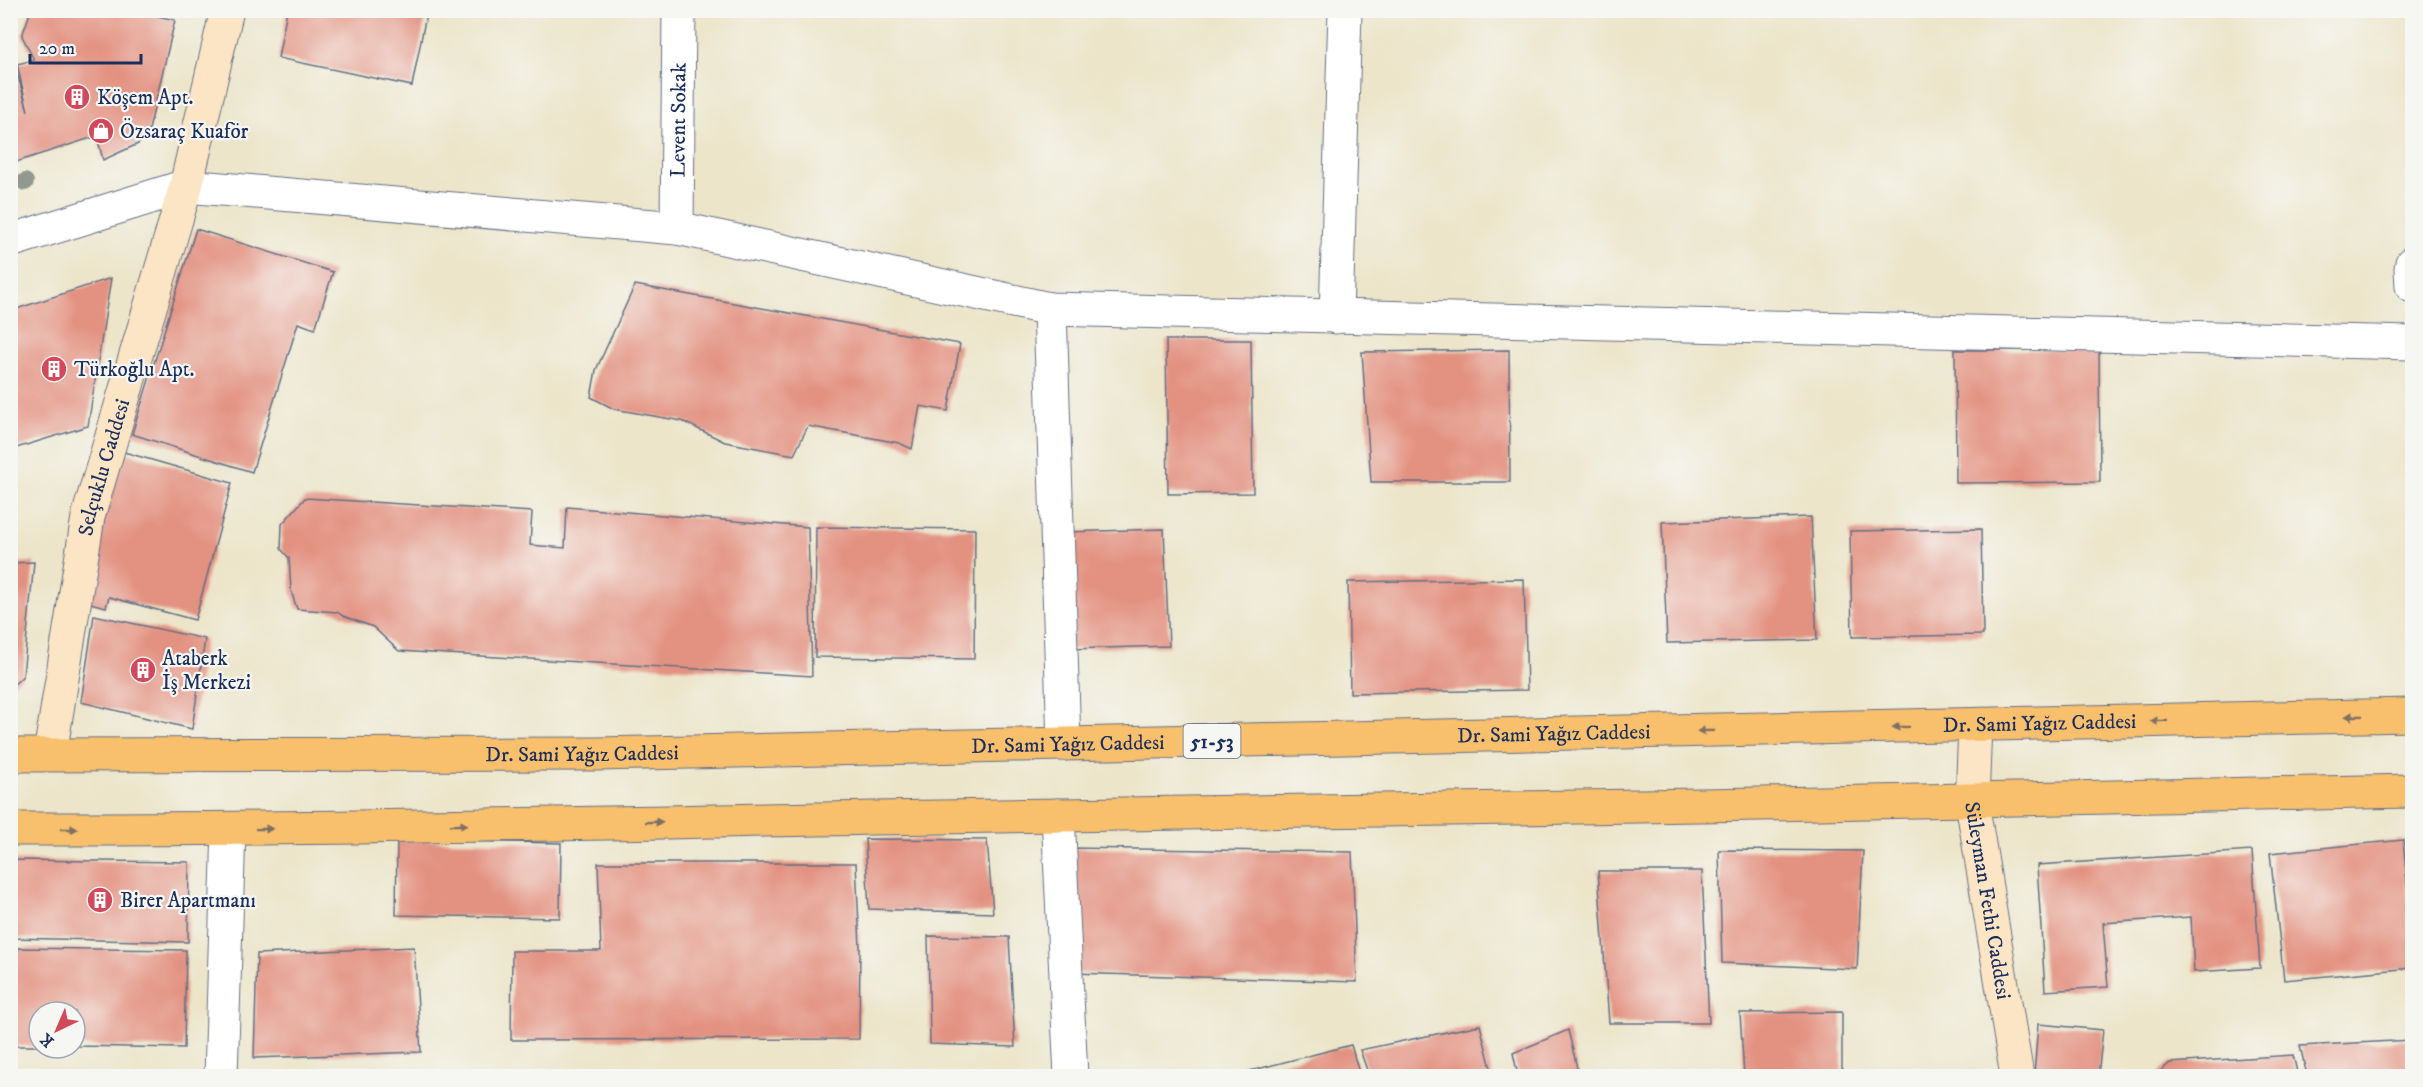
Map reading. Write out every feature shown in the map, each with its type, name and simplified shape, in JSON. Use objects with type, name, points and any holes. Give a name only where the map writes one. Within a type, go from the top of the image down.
[{"type":"main road","name":"Selçuklu Caddesi","points":[[50,754],[88,517],[186,186],[227,10]]},
{"type":"main road","name":"Dr. Sami Yağız Caddesi","points":[[10,754],[597,754],[2412,715]]},
{"type":"main road","name":"Süleyman Fethi Caddesi","points":[[1975,725],[1972,802],[2017,1077]]},
{"type":"main road","points":[[10,829],[229,829],[1972,802],[2412,791]]},
{"type":"street","name":"Levent Sokak","points":[[677,228],[679,10]]},
{"type":"street","points":[[1336,317],[1345,10]]},
{"type":"street","points":[[10,241],[186,186],[677,228],[1050,309],[2412,343]]},
{"type":"street","points":[[2412,263],[2412,286]]},
{"type":"street","points":[[1050,309],[1064,744]]},
{"type":"street","points":[[1058,815],[1071,1077]]},
{"type":"street","points":[[221,1077],[229,829]]},
{"type":"building","name":"Köşem Apt.","points":[[31,10],[131,10],[175,20],[148,134],[138,144],[103,160],[97,136],[10,164],[10,49],[28,111],[17,64],[34,60],[22,36]]},
{"type":"building","points":[[287,10],[427,10],[412,86],[278,58]]},
{"type":"building","points":[[196,229],[333,272],[315,329],[298,323],[252,472],[132,434]]},
{"type":"building","name":"Türkoğlu Apt.","points":[[111,278],[88,426],[10,450],[10,311]]},
{"type":"building","points":[[635,285],[960,344],[948,411],[920,406],[912,449],[899,443],[808,426],[794,455],[725,442],[682,421],[614,409],[591,397],[596,370]]},
{"type":"building","points":[[1166,340],[1251,340],[1253,493],[1168,494]]},
{"type":"building","points":[[1509,350],[1510,482],[1371,482],[1362,352]]},
{"type":"building","points":[[1955,350],[2099,350],[2100,482],[1956,483]]},
{"type":"building","points":[[124,452],[232,483],[195,620],[109,597],[106,607],[86,602],[88,517]]},
{"type":"building","points":[[305,498],[532,512],[530,545],[565,548],[567,507],[808,527],[812,676],[399,651],[373,627],[337,612],[297,609],[291,591],[289,558],[281,549],[282,524]]},
{"type":"building","points":[[1811,517],[1817,640],[1667,643],[1662,522]]},
{"type":"building","points":[[816,527],[975,529],[974,659],[815,657]]},
{"type":"building","points":[[1164,529],[1169,646],[1070,649],[1065,532]]},
{"type":"building","points":[[1981,529],[1983,635],[1852,637],[1850,531]]},
{"type":"building","points":[[34,562],[23,676],[10,688],[10,563]]},
{"type":"building","points":[[1524,579],[1527,690],[1350,693],[1348,582]]},
{"type":"building","name":"Ataberk İş Merkezi","points":[[94,615],[205,639],[192,729],[81,702]]},
{"type":"building","points":[[865,839],[987,840],[993,913],[869,909]]},
{"type":"building","points":[[397,840],[561,843],[560,918],[396,915]]},
{"type":"building","points":[[2403,840],[2412,933],[2412,968],[2284,980],[2270,853]]},
{"type":"building","points":[[1068,848],[1352,852],[1357,982],[1073,973]]},
{"type":"building","points":[[1719,850],[1863,851],[1857,969],[1722,963]]},
{"type":"building","points":[[2252,851],[2260,968],[2194,972],[2191,917],[2103,923],[2108,987],[2045,991],[2037,865]]},
{"type":"building","name":"Birer Apartmanı","points":[[10,860],[189,862],[188,942],[10,938]]},
{"type":"building","points":[[598,863],[856,863],[860,947],[859,1039],[511,1040],[512,951],[601,951]]},
{"type":"building","points":[[1598,871],[1702,871],[1709,1023],[1609,1023]]},
{"type":"building","points":[[928,936],[1009,937],[1015,1047],[930,1044]]},
{"type":"building","points":[[414,947],[421,1052],[254,1058],[257,954]]},
{"type":"building","points":[[10,948],[186,950],[184,1048],[87,1046],[87,1000],[27,1000],[27,1046],[10,1046]]},
{"type":"building","points":[[1842,1012],[1842,1076],[1744,1076],[1740,1013]]},
{"type":"building","points":[[2038,1024],[2103,1030],[2098,1076],[2034,1076]]},
{"type":"building","points":[[1480,1025],[1493,1076],[1369,1076],[1360,1050]]},
{"type":"building","points":[[1568,1030],[1579,1076],[1518,1076],[1513,1053]]},
{"type":"building","points":[[2412,1040],[2412,1076],[2307,1076],[2300,1046]]},
{"type":"building","points":[[1351,1045],[1360,1076],[1230,1076]]},
{"type":"building","points":[[2293,1055],[2298,1076],[2155,1076],[2170,1063]]},
{"type":"place","name":"Köşem Apt.","points":[[77,97]]},
{"type":"place","name":"Özsaraç Kuaför","points":[[101,131]]},
{"type":"place","name":"Türkoğlu Apt.","points":[[54,369]]},
{"type":"place","name":"Ataberk İş Merkezi","points":[[143,670]]},
{"type":"place","name":"Birer Apartmanı","points":[[100,900]]}]
